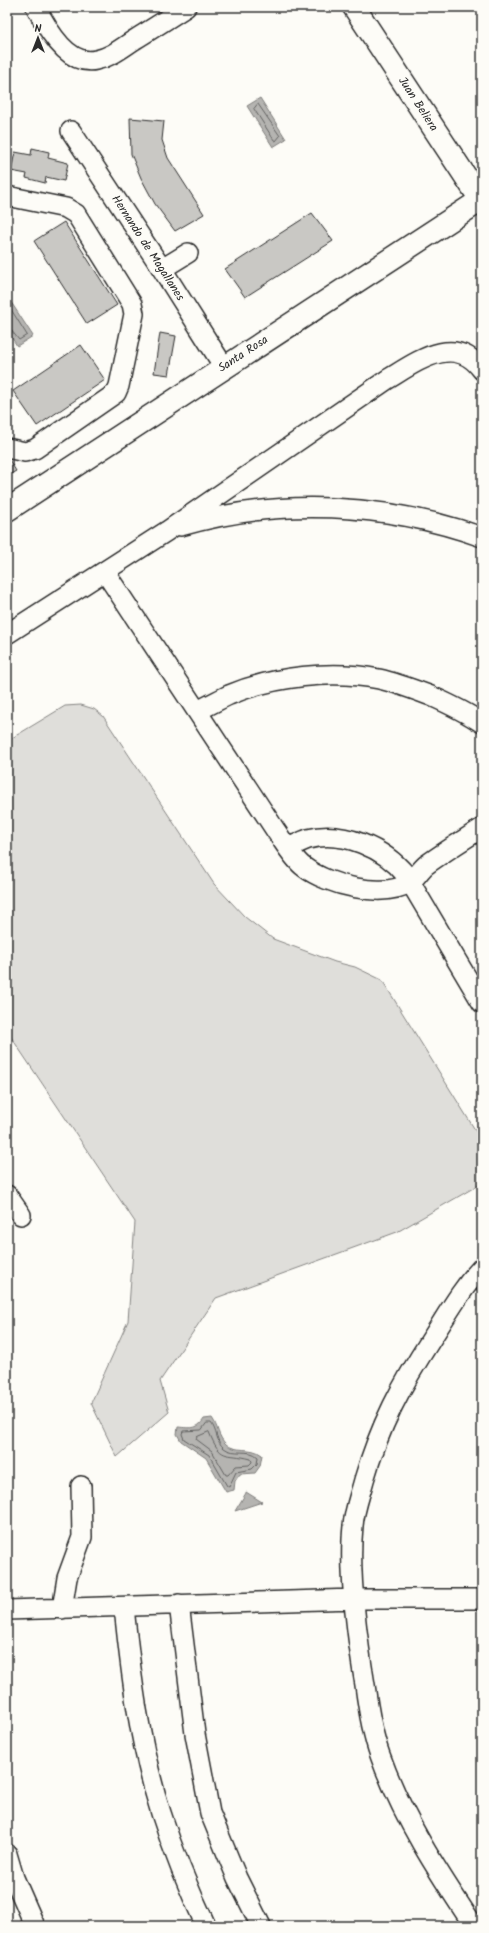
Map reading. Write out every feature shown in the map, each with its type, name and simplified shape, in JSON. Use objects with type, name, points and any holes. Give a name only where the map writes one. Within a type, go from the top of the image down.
[{"type":"street","points":[[36,7],[46,27],[64,48],[81,59],[95,61],[110,56],[186,7]]},
{"type":"street","name":"Juan Beliera","points":[[354,7],[481,201]]},
{"type":"street","name":"Hernando de Magallanes","points":[[71,131],[162,269],[224,367]]},
{"type":"street","points":[[7,196],[66,208],[76,214],[132,304],[134,314],[119,386],[116,393],[35,449],[25,452],[7,448]]},
{"type":"street","name":"Santa Rosa","points":[[7,510],[224,367],[481,201]]},
{"type":"street","points":[[162,269],[188,252]]},
{"type":"street","points":[[7,634],[167,531],[388,379],[420,360],[443,352],[454,351],[466,354],[476,362],[482,370]]},
{"type":"street","points":[[167,531],[232,514],[290,508],[334,508],[372,511],[422,520],[482,537]]},
{"type":"street","points":[[105,572],[288,848],[303,867],[322,877],[341,884],[363,889],[396,889],[410,882],[424,867],[482,828]]},
{"type":"street","points":[[197,711],[230,695],[267,684],[307,677],[346,675],[380,679],[419,692],[449,704],[482,724]]},
{"type":"street","points":[[288,848],[307,839],[322,837],[348,840],[372,848],[396,864],[410,882],[482,1003]]},
{"type":"street","points":[[7,1194],[21,1215]]},
{"type":"street","points":[[474,1923],[428,1857],[412,1828],[379,1754],[367,1702],[360,1658],[354,1599],[353,1525],[372,1452],[382,1426],[403,1384],[461,1292],[482,1267]]},
{"type":"street","points":[[62,1609],[66,1578],[82,1537],[81,1486]]},
{"type":"street","points":[[7,1610],[354,1599],[482,1599]]},
{"type":"street","points":[[179,1604],[195,1734],[210,1813],[237,1878],[261,1926]]},
{"type":"street","points":[[124,1607],[136,1701],[148,1765],[167,1832],[206,1926]]},
{"type":"street","points":[[7,1854],[14,1878],[35,1926]]},
{"type":"shaded area","points":[[81,705],[94,709],[103,716],[214,884],[245,917],[273,939],[335,962],[355,967],[382,980],[482,1141],[482,1183],[397,1232],[216,1298],[160,1381],[169,1412],[117,1457],[91,1403],[128,1321],[135,1222],[7,1031],[7,741],[65,706]]},
{"type":"water","points":[[260,98],[286,139],[273,147],[247,106]]},
{"type":"water","points":[[7,296],[33,336],[17,346],[7,330]]},
{"type":"water","points":[[212,1418],[221,1438],[230,1447],[258,1452],[262,1455],[260,1466],[255,1473],[240,1474],[235,1481],[234,1490],[226,1492],[206,1458],[181,1441],[177,1434],[178,1427],[193,1428],[199,1425],[204,1419]]},
{"type":"water","points":[[246,1493],[262,1502],[235,1511]]},
{"type":"building","points":[[130,118],[164,121],[162,140],[168,158],[204,214],[175,231],[155,204],[141,178],[131,154]]},
{"type":"building","points":[[32,148],[49,152],[48,158],[68,163],[64,181],[46,177],[45,183],[26,178],[27,174],[11,171],[15,152],[31,155]]},
{"type":"building","points":[[312,213],[333,241],[245,297],[225,269]]},
{"type":"building","points":[[64,222],[117,305],[87,324],[34,241]]},
{"type":"building","points":[[160,333],[176,336],[169,375],[154,373]]},
{"type":"building","points":[[81,345],[105,380],[37,426],[13,391]]},
{"type":"building","points":[[8,458],[16,471],[7,476],[7,459]]}]
